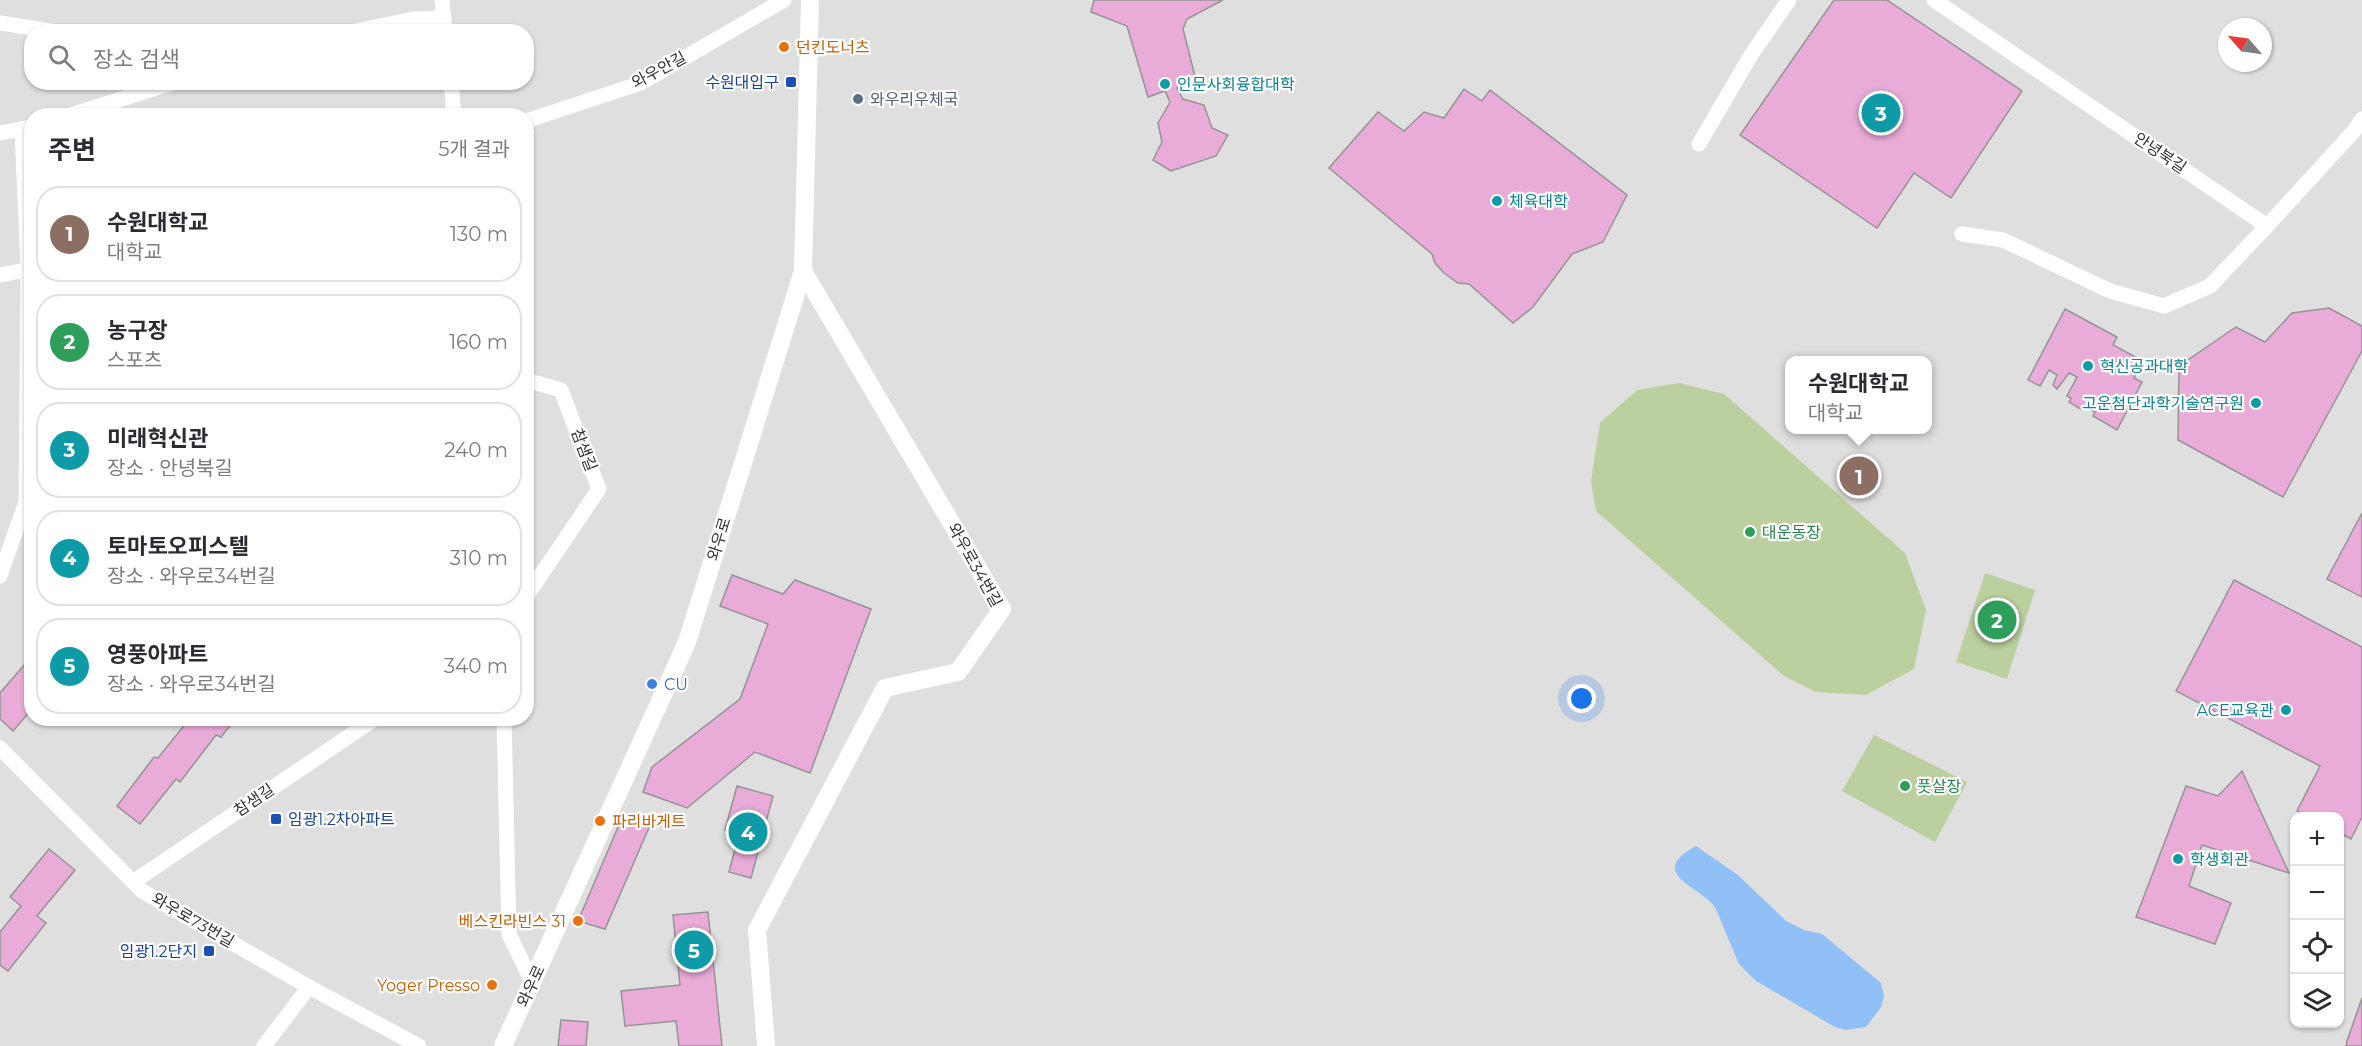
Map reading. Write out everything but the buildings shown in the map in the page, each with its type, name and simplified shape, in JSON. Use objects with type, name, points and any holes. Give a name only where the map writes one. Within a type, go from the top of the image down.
[{"type":"street","points":[[442,0],[445,24]]},
{"type":"street","name":"와우안길","points":[[534,118],[640,83],[784,0]]},
{"type":"street","name":"와우로","points":[[503,1046],[687,642],[803,271],[810,0]]},
{"type":"street","points":[[1699,144],[1751,55],[1789,0]]},
{"type":"street","name":"안녕북길","points":[[1934,0],[2266,226]]},
{"type":"street","points":[[389,24],[413,19],[440,24]]},
{"type":"street","points":[[0,23],[24,27]]},
{"type":"street","points":[[93,108],[150,90]]},
{"type":"street","points":[[452,90],[453,108]]},
{"type":"street","points":[[1962,234],[2003,240],[2110,291],[2164,306],[2210,286],[2359,128]]},
{"type":"street","points":[[0,134],[24,129]]},
{"type":"street","points":[[0,275],[24,270]]},
{"type":"street","name":"와우로34번길","points":[[766,1046],[758,930],[885,688],[958,672],[1002,609],[803,271]]},
{"type":"street","name":"참샘길","points":[[534,382],[561,390],[599,489],[534,585]]},
{"type":"street","points":[[0,576],[24,508]]},
{"type":"street","name":"참샘길","points":[[133,882],[364,726]]},
{"type":"street","points":[[504,726],[509,934],[533,984]]},
{"type":"street","name":"와우로73번길","points":[[0,748],[142,891],[309,987],[419,1046]]},
{"type":"street","points":[[264,1046],[309,987]]},
{"type":"green space","name":"대운동장","points":[[1679,383],[1724,394],[1905,553],[1926,610],[1914,669],[1866,695],[1816,692],[1784,676],[1596,511],[1591,481],[1600,423],[1637,390]]},
{"type":"green space","points":[[1985,573],[2035,590],[2007,679],[1956,662]]},
{"type":"green space","name":"풋살장","points":[[1874,735],[1967,782],[1935,842],[1842,791]]},
{"type":"water","points":[[1696,846],[1738,875],[1786,921],[1804,930],[1822,934],[1881,983],[1884,996],[1881,1007],[1866,1027],[1845,1030],[1835,1027],[1756,981],[1739,964],[1715,907],[1681,879],[1676,872],[1675,864]]},
{"type":"place","name":"던킨도너츠","points":[[784,47]]},
{"type":"place","name":"수원대입구","points":[[791,82]]},
{"type":"place","name":"인문사회융합대학","points":[[1165,84]]},
{"type":"place","name":"와우리우체국","points":[[858,99]]},
{"type":"place","name":"미래혁신관","points":[[1881,113]]},
{"type":"place","name":"체육대학","points":[[1497,201]]},
{"type":"place","name":"혁신공과대학","points":[[2088,366]]},
{"type":"place","name":"고운첨단과학기술연구원","points":[[2256,403]]},
{"type":"place","name":"수원대학교","points":[[1859,476]]},
{"type":"place","name":"대운동장","points":[[1750,532]]},
{"type":"place","name":"농구장","points":[[1997,620]]},
{"type":"place","name":"CU","points":[[652,684]]},
{"type":"place","name":"ACE교육관","points":[[2286,710]]},
{"type":"place","name":"풋살장","points":[[1905,786]]},
{"type":"place","name":"임광1.2차아파트","points":[[276,819]]},
{"type":"place","name":"파리바게트","points":[[600,821]]},
{"type":"place","name":"토마토오피스텔","points":[[748,832]]},
{"type":"place","name":"학생회관","points":[[2178,859]]},
{"type":"place","name":"베스킨라빈스 31","points":[[578,921]]},
{"type":"place","name":"영풍아파트","points":[[694,950]]},
{"type":"place","name":"임광1.2단지","points":[[209,951]]},
{"type":"place","name":"Yoger Presso","points":[[492,985]]}]
